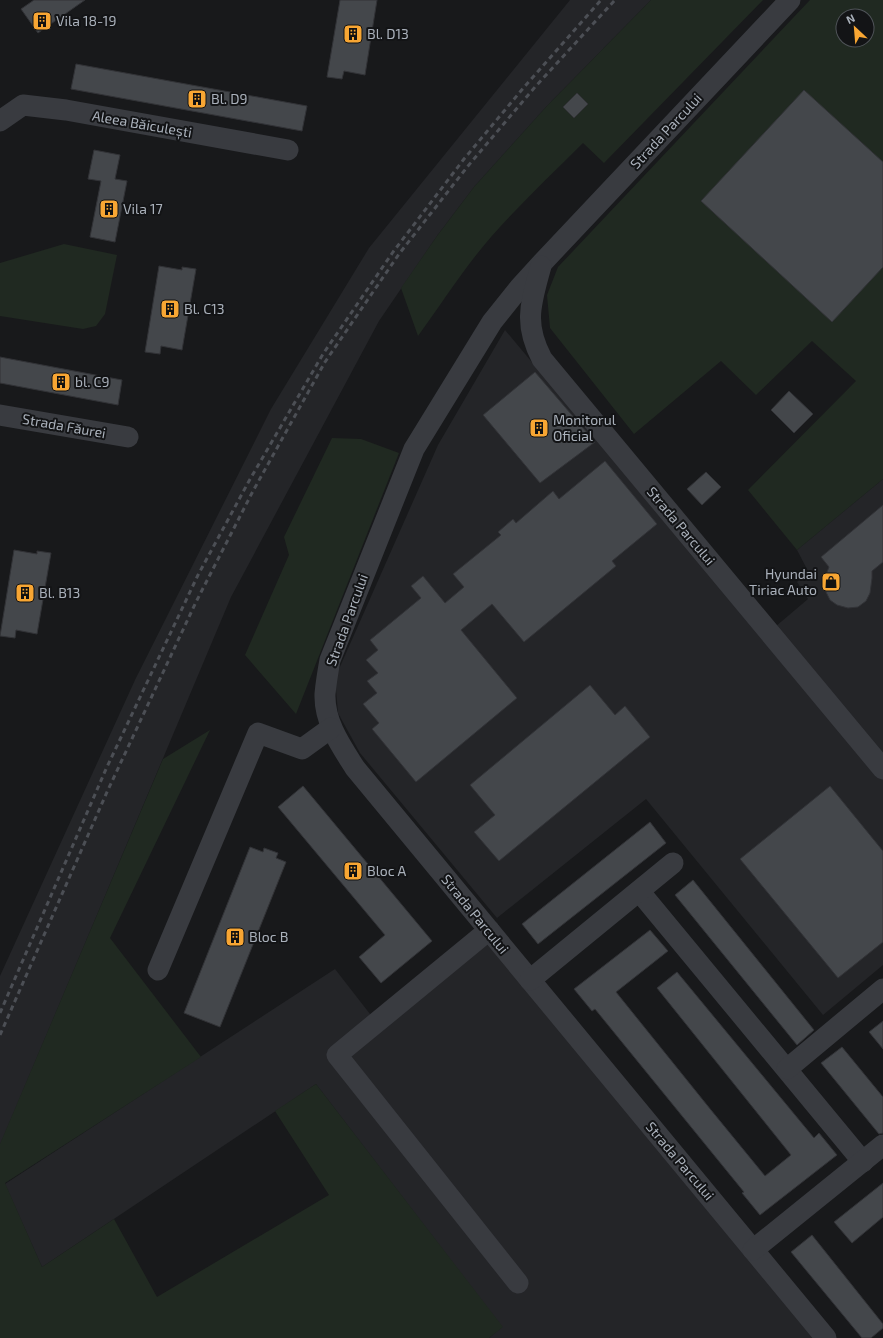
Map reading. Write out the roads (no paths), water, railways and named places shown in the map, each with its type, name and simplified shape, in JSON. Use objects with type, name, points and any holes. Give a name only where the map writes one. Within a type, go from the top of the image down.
[{"type":"street","name":"Strada Parcului","points":[[790,0],[542,263],[520,287],[492,322],[414,449],[330,660],[325,696],[331,728],[341,747],[355,768],[826,1338]]},
{"type":"street","name":"Aleea Băiculești","points":[[0,121],[23,106],[66,110],[288,150]]},
{"type":"street","name":"Strada Parcului","points":[[542,263],[534,291],[530,322],[532,336],[542,359],[883,769]]},
{"type":"street","name":"Strada Făurei","points":[[1,421],[128,437]]},
{"type":"street","points":[[158,970],[258,733],[302,749],[331,728]]},
{"type":"street","points":[[530,980],[673,863]]},
{"type":"street","points":[[639,891],[863,1162]]},
{"type":"street","points":[[489,930],[337,1055],[518,1283]]},
{"type":"street","points":[[787,1069],[883,989]]},
{"type":"street","points":[[753,1250],[883,1145]]},
{"type":"railway","points":[[0,1013],[106,769],[198,575],[249,481],[323,354],[393,252],[464,159],[525,86],[601,0]]},
{"type":"railway","points":[[0,1035],[107,792],[196,602],[253,491],[325,362],[399,254],[468,166],[535,87],[615,0]]},
{"type":"place","name":"Vila 18-19","points":[[42,21]]},
{"type":"place","name":"Bl. D13","points":[[353,34]]},
{"type":"place","name":"Bl. D9","points":[[197,99]]},
{"type":"place","name":"Vila 17","points":[[109,209]]},
{"type":"place","name":"Bl. C13","points":[[170,309]]},
{"type":"place","name":"bl. C9","points":[[61,382]]},
{"type":"place","name":"Monitorul Oficial","points":[[539,428]]},
{"type":"place","name":"Hyundai Tiriac Auto","points":[[831,582]]},
{"type":"place","name":"Bl. B13","points":[[25,593]]},
{"type":"place","name":"Bloc A","points":[[353,871]]},
{"type":"place","name":"Bloc B","points":[[235,937]]}]
